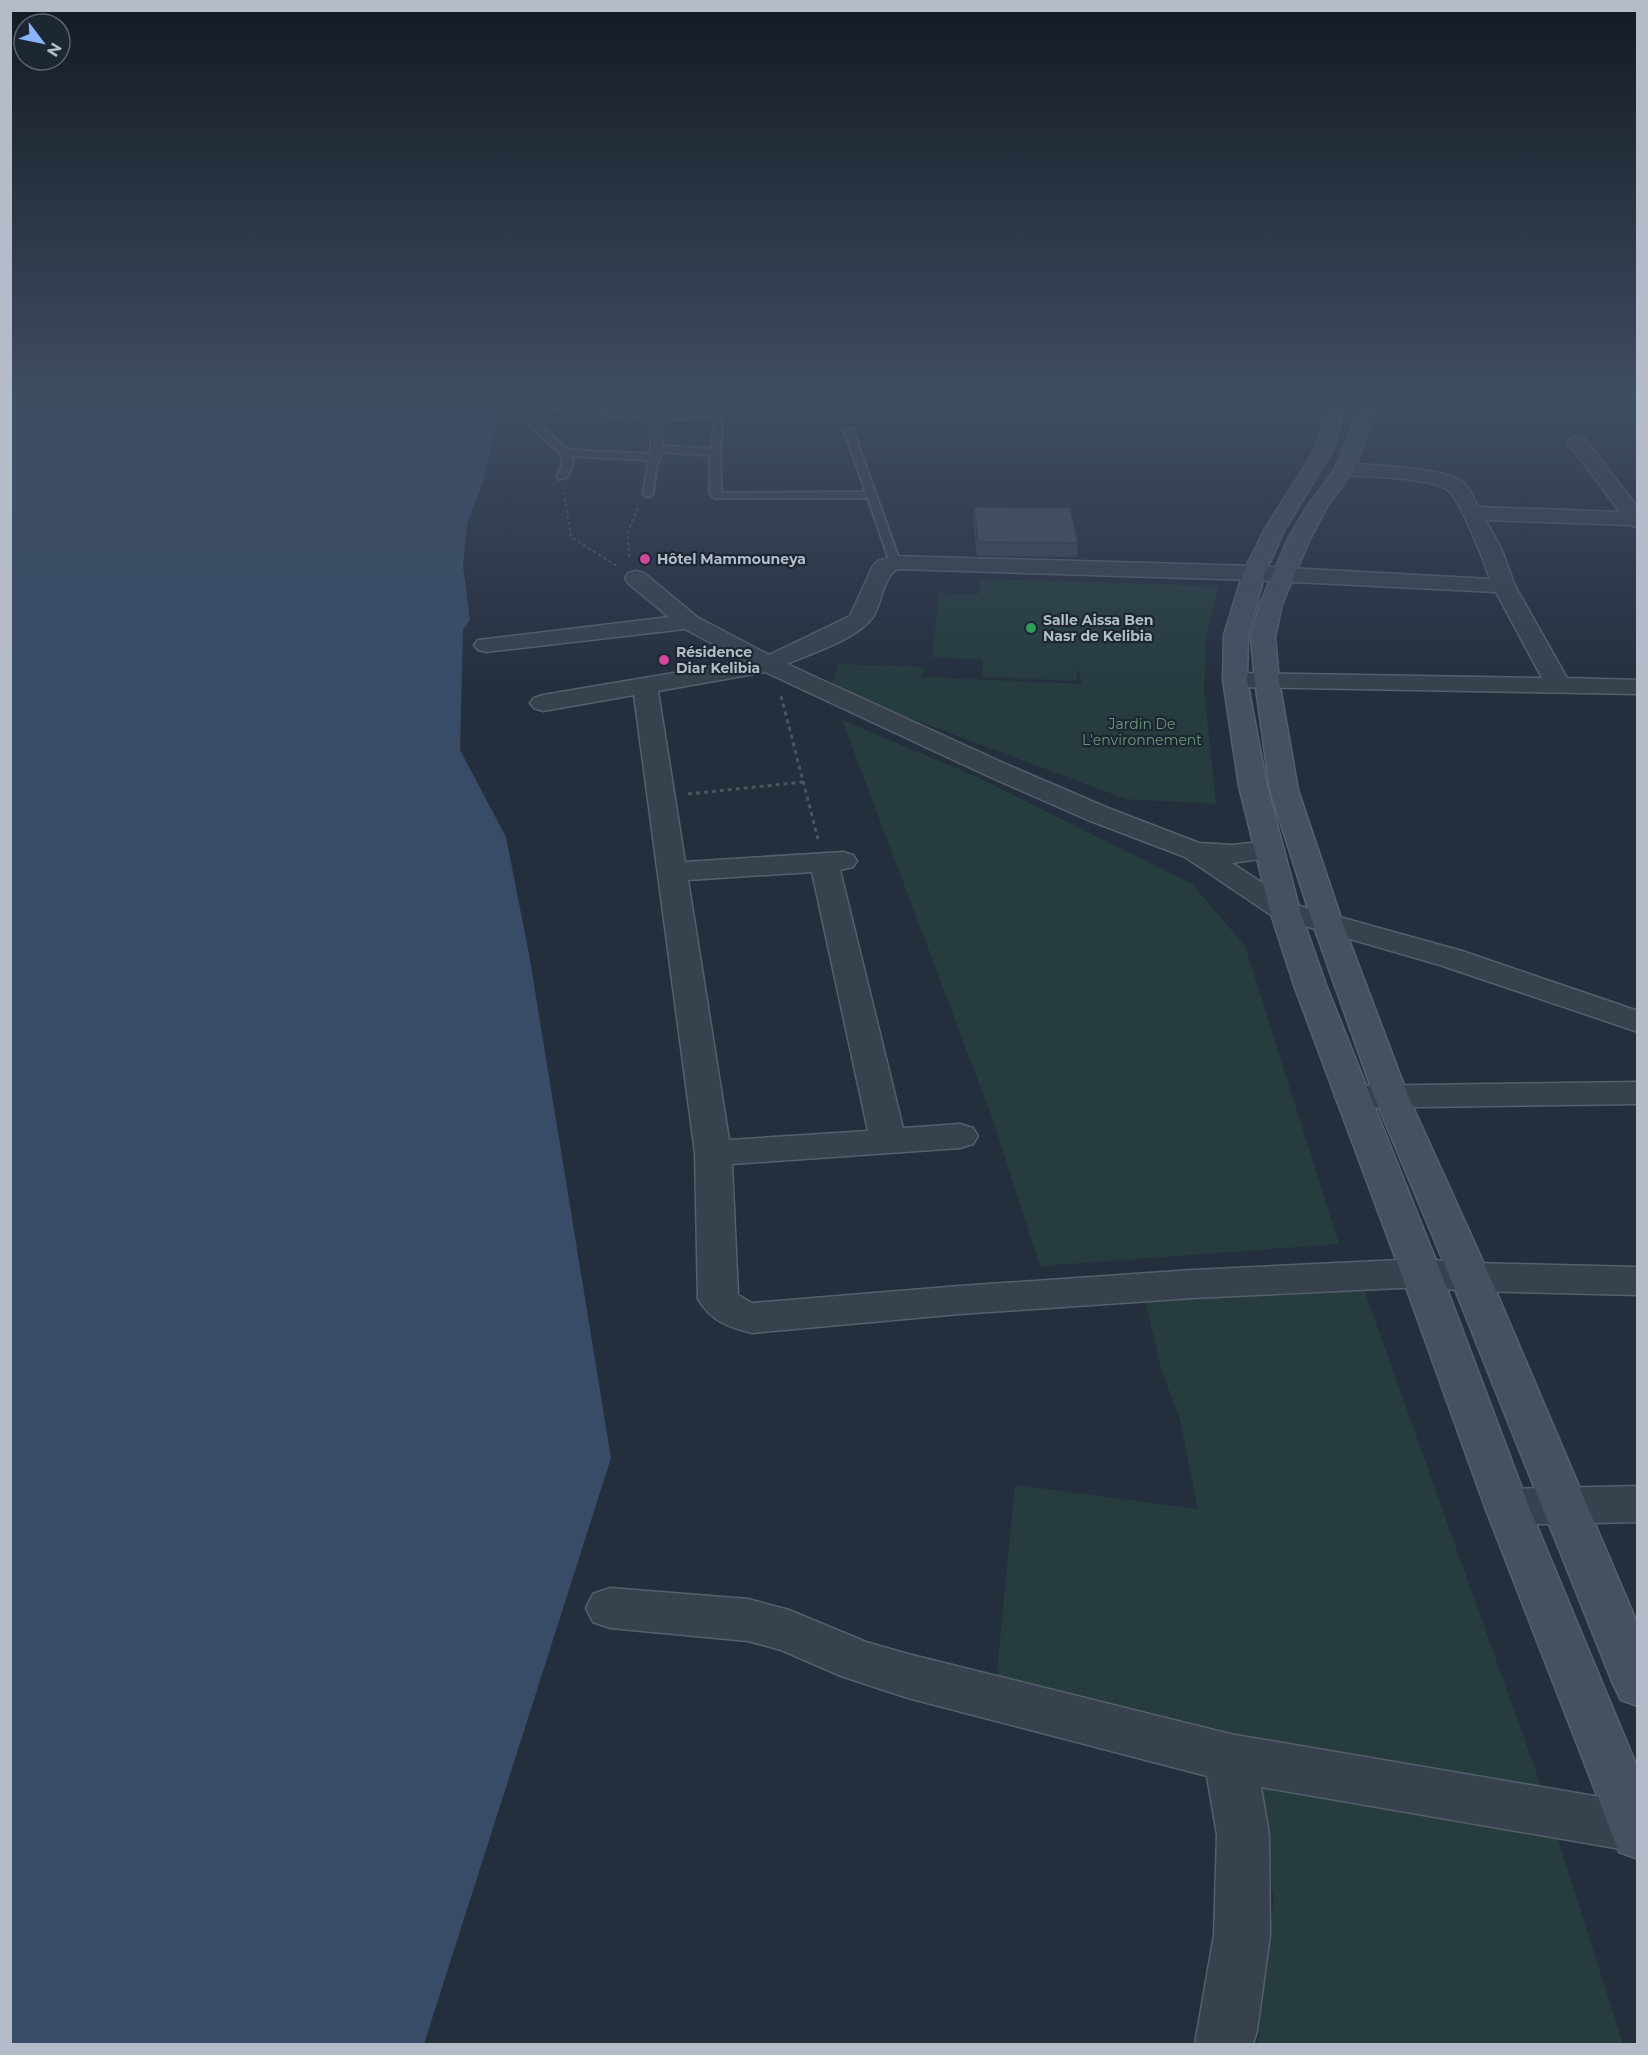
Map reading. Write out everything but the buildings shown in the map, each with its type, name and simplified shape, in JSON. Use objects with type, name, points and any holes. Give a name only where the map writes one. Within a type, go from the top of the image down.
[{"type":"main road","points":[[1269,574],[1279,521],[1294,497]]},
{"type":"main road","points":[[1324,497],[1269,574],[1236,635],[1328,924],[1391,1096],[1470,1277],[1638,1684]]},
{"type":"main road","points":[[1251,680],[1253,786],[1285,911],[1352,1097],[1421,1273],[1507,1507],[1636,1831]]},
{"type":"street","points":[[1463,497],[1490,548],[1504,586],[1558,685]]},
{"type":"street","points":[[1618,497],[1636,520]]},
{"type":"street","points":[[1471,513],[1636,520]]},
{"type":"street","points":[[543,703],[775,668],[858,621],[866,610],[881,571],[895,562],[1269,574],[1504,586]]},
{"type":"street","points":[[636,578],[689,622],[775,668],[1098,814],[1195,850],[1285,911],[1451,958],[1638,1022]]},
{"type":"street","points":[[486,645],[689,622]]},
{"type":"street","points":[[1251,680],[1638,687]]},
{"type":"street","points":[[645,686],[713,1153],[718,1299],[725,1308],[736,1315],[752,1318],[960,1300],[1193,1284],[1421,1273],[1470,1277],[1638,1281]]},
{"type":"street","points":[[1195,850],[1232,854],[1270,850]]},
{"type":"street","points":[[673,872],[834,861],[888,1140]]},
{"type":"street","points":[[1352,1097],[1638,1093]]},
{"type":"street","points":[[713,1153],[960,1136]]},
{"type":"street","points":[[1507,1507],[1638,1504]]},
{"type":"street","points":[[610,1608],[748,1620],[789,1631],[858,1661],[908,1676],[1230,1758],[1636,1831]]},
{"type":"street","points":[[1224,2044],[1228,2031],[1242,1935],[1242,1835],[1230,1758]]},
{"type":"lane","points":[[873,497],[895,562]]},
{"type":"path","points":[[565,497],[571,537],[636,578]]},
{"type":"path","points":[[636,578],[627,551],[629,522],[646,497]]},
{"type":"path","points":[[775,668],[803,782],[834,861]]},
{"type":"path","points":[[662,797],[803,782]]},
{"type":"green space","name":"Jardin De L'environnement","points":[[981,579],[1218,586],[1206,636],[1204,689],[1216,804],[1126,799],[830,688],[839,664],[925,667],[921,677],[1082,684],[1077,667],[1077,681],[983,677],[983,660],[932,657],[939,593],[979,594]]},
{"type":"green space","points":[[842,720],[973,775],[1192,884],[1245,946],[1339,1244],[1040,1266],[993,1120]]},
{"type":"green space","points":[[1362,1284],[1540,1783],[1623,2044],[1258,2044],[1274,1895],[1230,1746],[996,1682],[1015,1485],[1198,1509],[1180,1419],[1162,1372],[1145,1300]]},
{"type":"water","points":[[11,497],[477,497],[467,525],[463,566],[470,620],[463,629],[460,750],[506,837],[529,954],[611,1458],[424,2044],[11,2044]]},
{"type":"place","name":"Hôtel Mammouneya","points":[[645,559]]},
{"type":"place","name":"Salle Aissa Ben Nasr de Kelibia","points":[[1031,628]]},
{"type":"place","name":"Résidence Diar Kelibia","points":[[664,660]]}]
